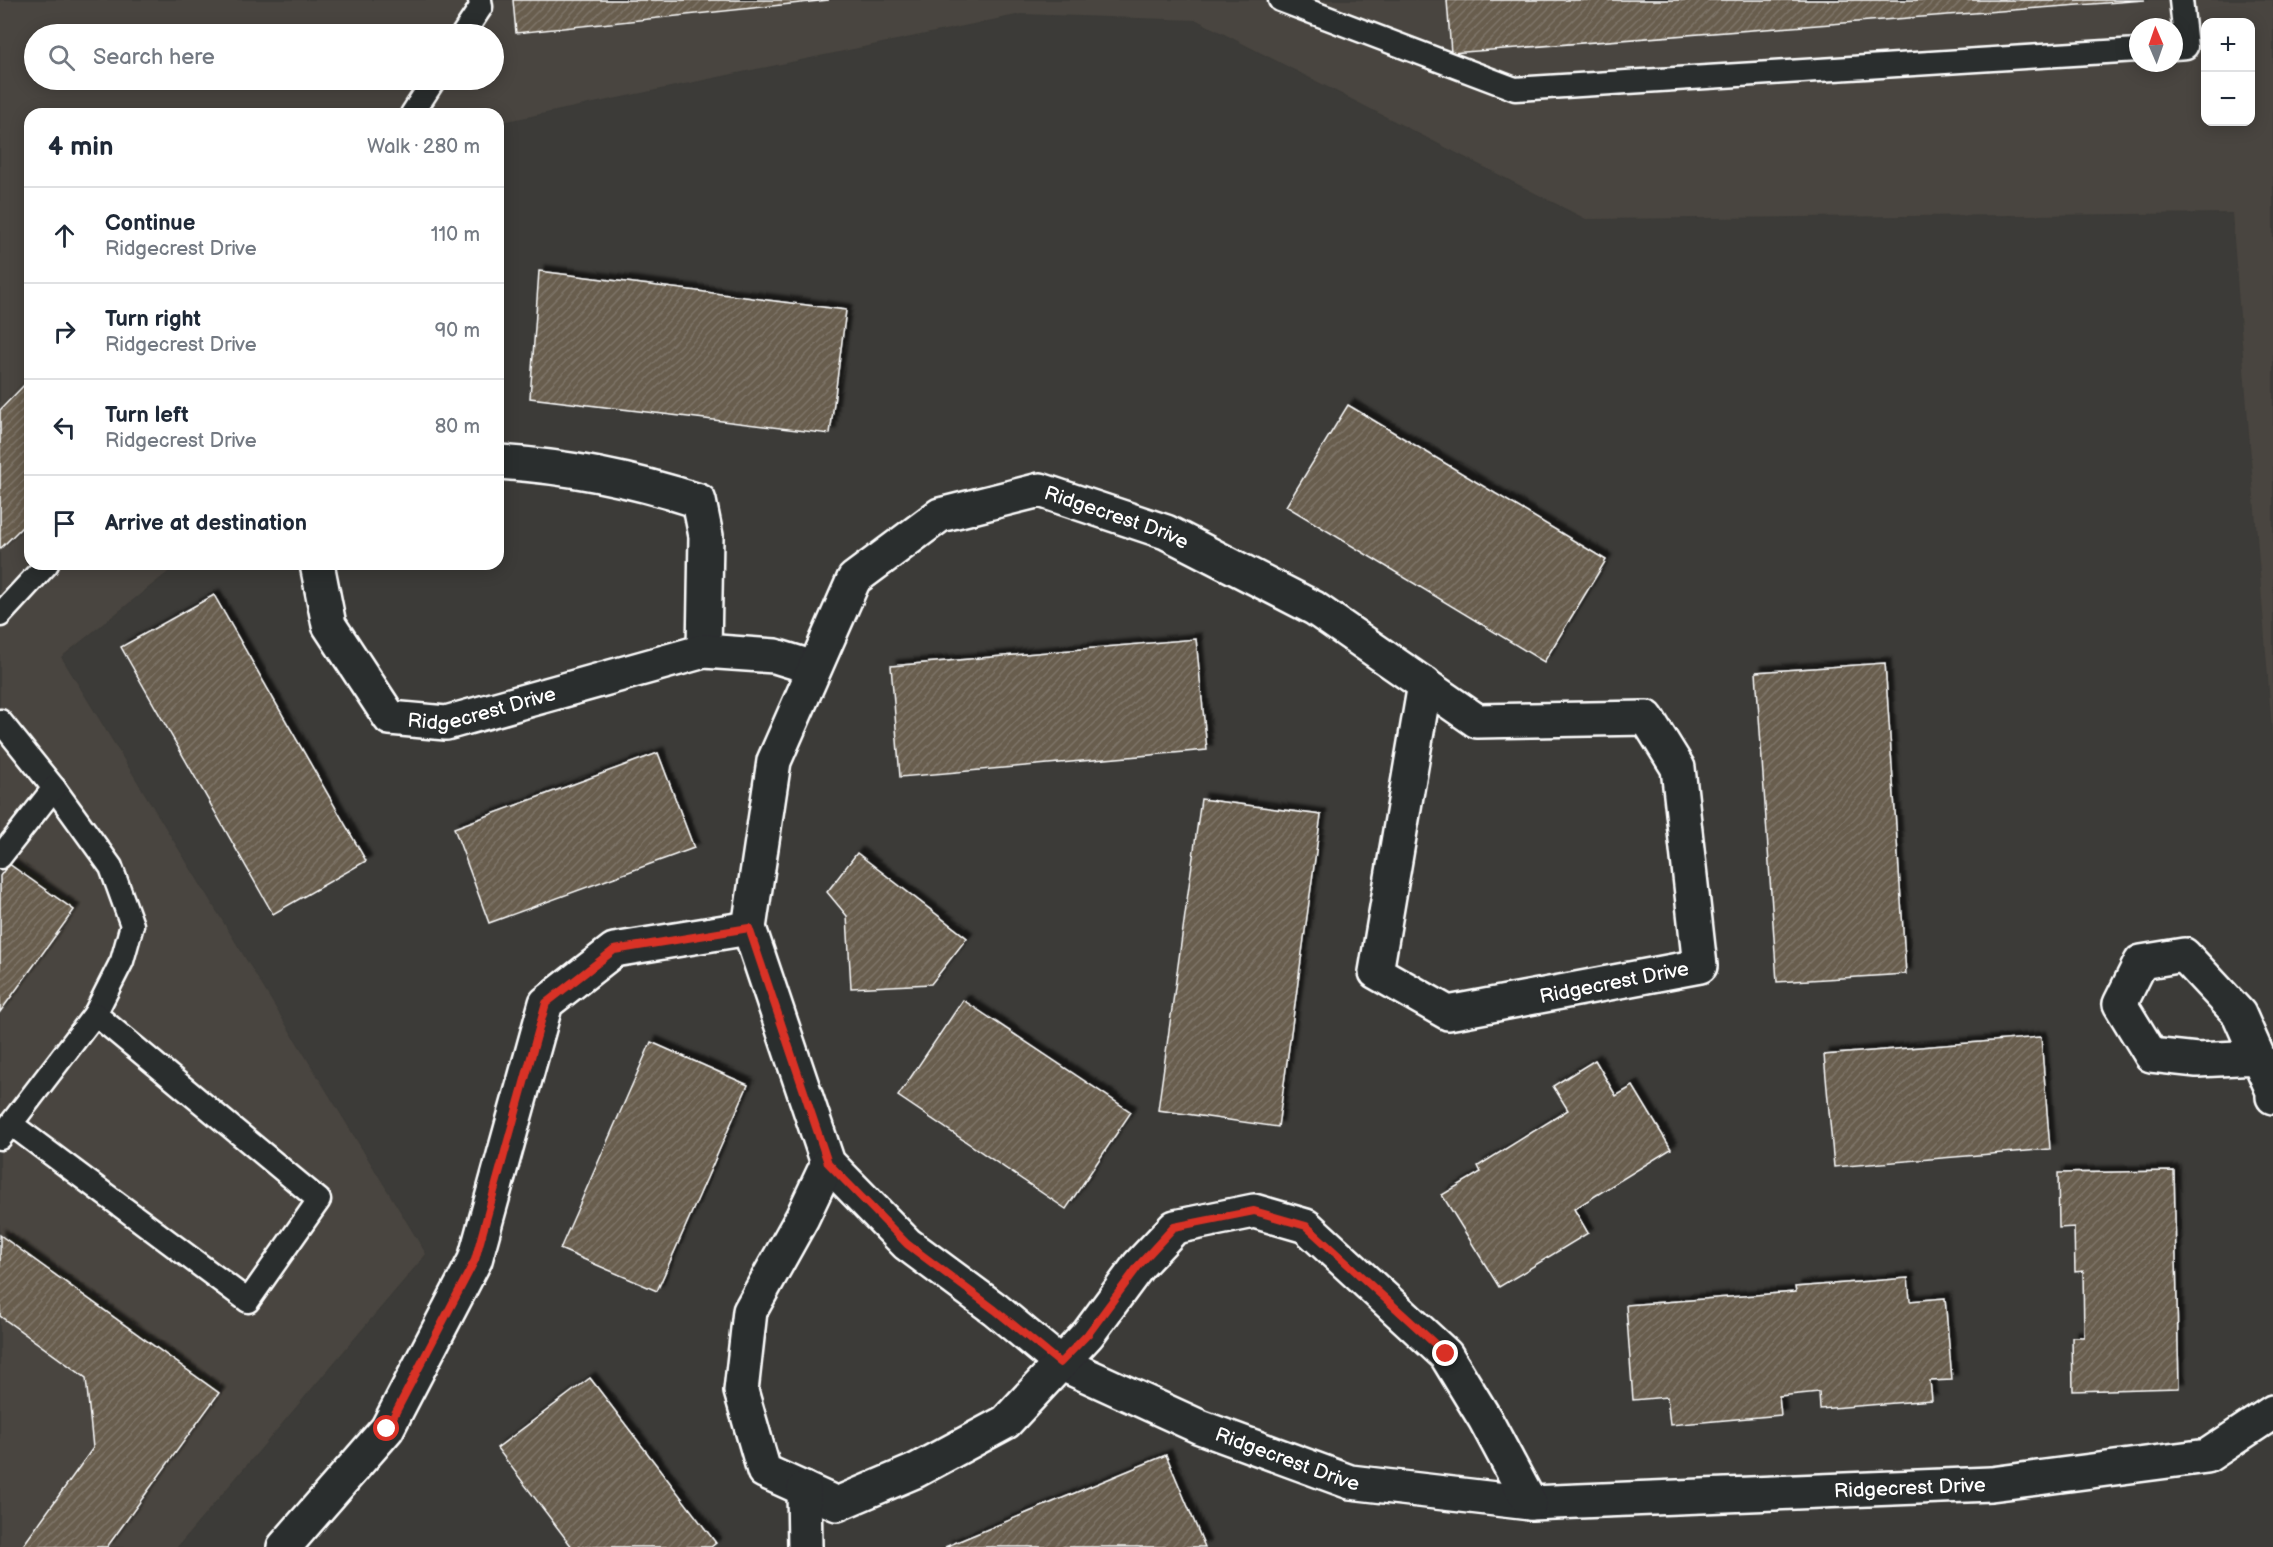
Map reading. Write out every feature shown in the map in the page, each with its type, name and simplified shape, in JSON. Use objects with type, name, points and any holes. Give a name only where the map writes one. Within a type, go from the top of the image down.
[{"type":"street","points":[[504,462],[530,464],[655,486],[699,501],[706,536],[704,651]]},
{"type":"street","name":"Ridgecrest Drive","points":[[1425,684],[1376,972],[1448,1014],[1700,966],[1678,768],[1647,718],[1477,721],[1425,684],[1314,608],[1166,532],[1040,490],[940,515],[854,579],[774,761],[749,928],[828,1163],[907,1244],[995,1310],[1060,1363],[1200,1427],[1350,1482],[1530,1503],[1991,1484],[2207,1456],[2273,1412]]},
{"type":"street","name":"Ridgecrest Drive","points":[[317,570],[329,625],[390,718],[446,723],[704,651],[775,656],[814,668]]},
{"type":"street","points":[[284,1547],[387,1429],[475,1260],[546,1003],[614,950],[749,928]]},
{"type":"street","points":[[2258,1057],[2273,1096]]},
{"type":"street","points":[[828,1163],[802,1218],[750,1311],[741,1391],[764,1471],[837,1504],[915,1472],[1006,1422],[1088,1334],[1139,1265],[1174,1227],[1254,1211],[1306,1226],[1446,1354],[1485,1419],[1530,1503]]},
{"type":"street","points":[[804,1489],[805,1547]]},
{"type":"lane","points":[[470,24],[481,7],[480,0]]},
{"type":"lane","points":[[1280,0],[1515,89],[2129,51]]},
{"type":"lane","points":[[2181,0],[2183,18]]},
{"type":"lane","points":[[2183,19],[2186,48],[2183,48]]},
{"type":"lane","points":[[416,108],[428,90]]},
{"type":"lane","points":[[0,615],[41,570]]},
{"type":"lane","points":[[0,721],[54,788],[111,867],[132,925],[122,961],[94,1014],[6,1131],[248,1301],[319,1200],[94,1014]]},
{"type":"lane","points":[[0,857],[54,788]]},
{"type":"shaded area","points":[[0,0],[2273,0],[2273,742],[2232,213],[1586,219],[1197,20],[1021,14],[504,122],[504,108],[24,108],[24,570],[170,570],[61,657],[426,1254],[177,1547],[0,1547]]},
{"type":"building","points":[[513,0],[829,0],[516,33]]},
{"type":"building","points":[[1447,0],[2145,0],[1451,53]]},
{"type":"building","points":[[539,271],[846,310],[830,434],[530,398]]},
{"type":"building","points":[[24,385],[24,525],[0,549],[0,410]]},
{"type":"building","points":[[1348,405],[1606,560],[1544,662],[1286,506]]},
{"type":"building","points":[[214,595],[366,861],[273,914],[121,647]]},
{"type":"building","points":[[1196,639],[1207,750],[900,777],[891,666]]},
{"type":"building","points":[[1885,663],[1906,974],[1777,982],[1756,672]]},
{"type":"building","points":[[658,753],[694,848],[489,923],[454,828]]},
{"type":"building","points":[[1201,799],[1321,815],[1278,1127],[1158,1110]]},
{"type":"building","points":[[857,853],[967,938],[931,984],[851,988],[847,916],[827,892]]},
{"type":"building","points":[[9,864],[74,910],[0,1012],[0,876]]},
{"type":"building","points":[[963,1000],[1131,1112],[1066,1209],[898,1096]]},
{"type":"building","points":[[2041,1037],[2050,1149],[1834,1167],[1824,1055]]},
{"type":"building","points":[[651,1042],[748,1085],[657,1291],[560,1249]]},
{"type":"building","points":[[1595,1060],[1616,1096],[1633,1086],[1671,1149],[1574,1209],[1588,1233],[1499,1287],[1442,1195],[1481,1172],[1478,1166],[1568,1110],[1553,1086]]},
{"type":"building","points":[[2174,1171],[2179,1388],[2073,1391],[2072,1337],[2084,1337],[2083,1271],[2075,1272],[2074,1227],[2059,1228],[2058,1173]]},
{"type":"building","points":[[0,1235],[219,1393],[107,1547],[22,1547],[93,1448],[86,1378],[0,1316]]},
{"type":"building","points":[[1908,1278],[1910,1301],[1945,1298],[1952,1380],[1930,1381],[1932,1400],[1820,1409],[1819,1392],[1779,1396],[1781,1415],[1670,1425],[1667,1397],[1633,1400],[1626,1305],[1796,1292],[1795,1287]]},
{"type":"building","points":[[590,1378],[716,1543],[711,1547],[572,1547],[497,1448]]},
{"type":"building","points":[[1166,1455],[1205,1547],[945,1547]]},
{"type":"route","points":[[387,1429],[475,1260],[546,1003],[614,950],[749,928],[828,1163],[907,1244],[995,1310],[1060,1363],[1088,1334],[1139,1265],[1174,1227],[1254,1211],[1306,1226],[1446,1354]]}]
